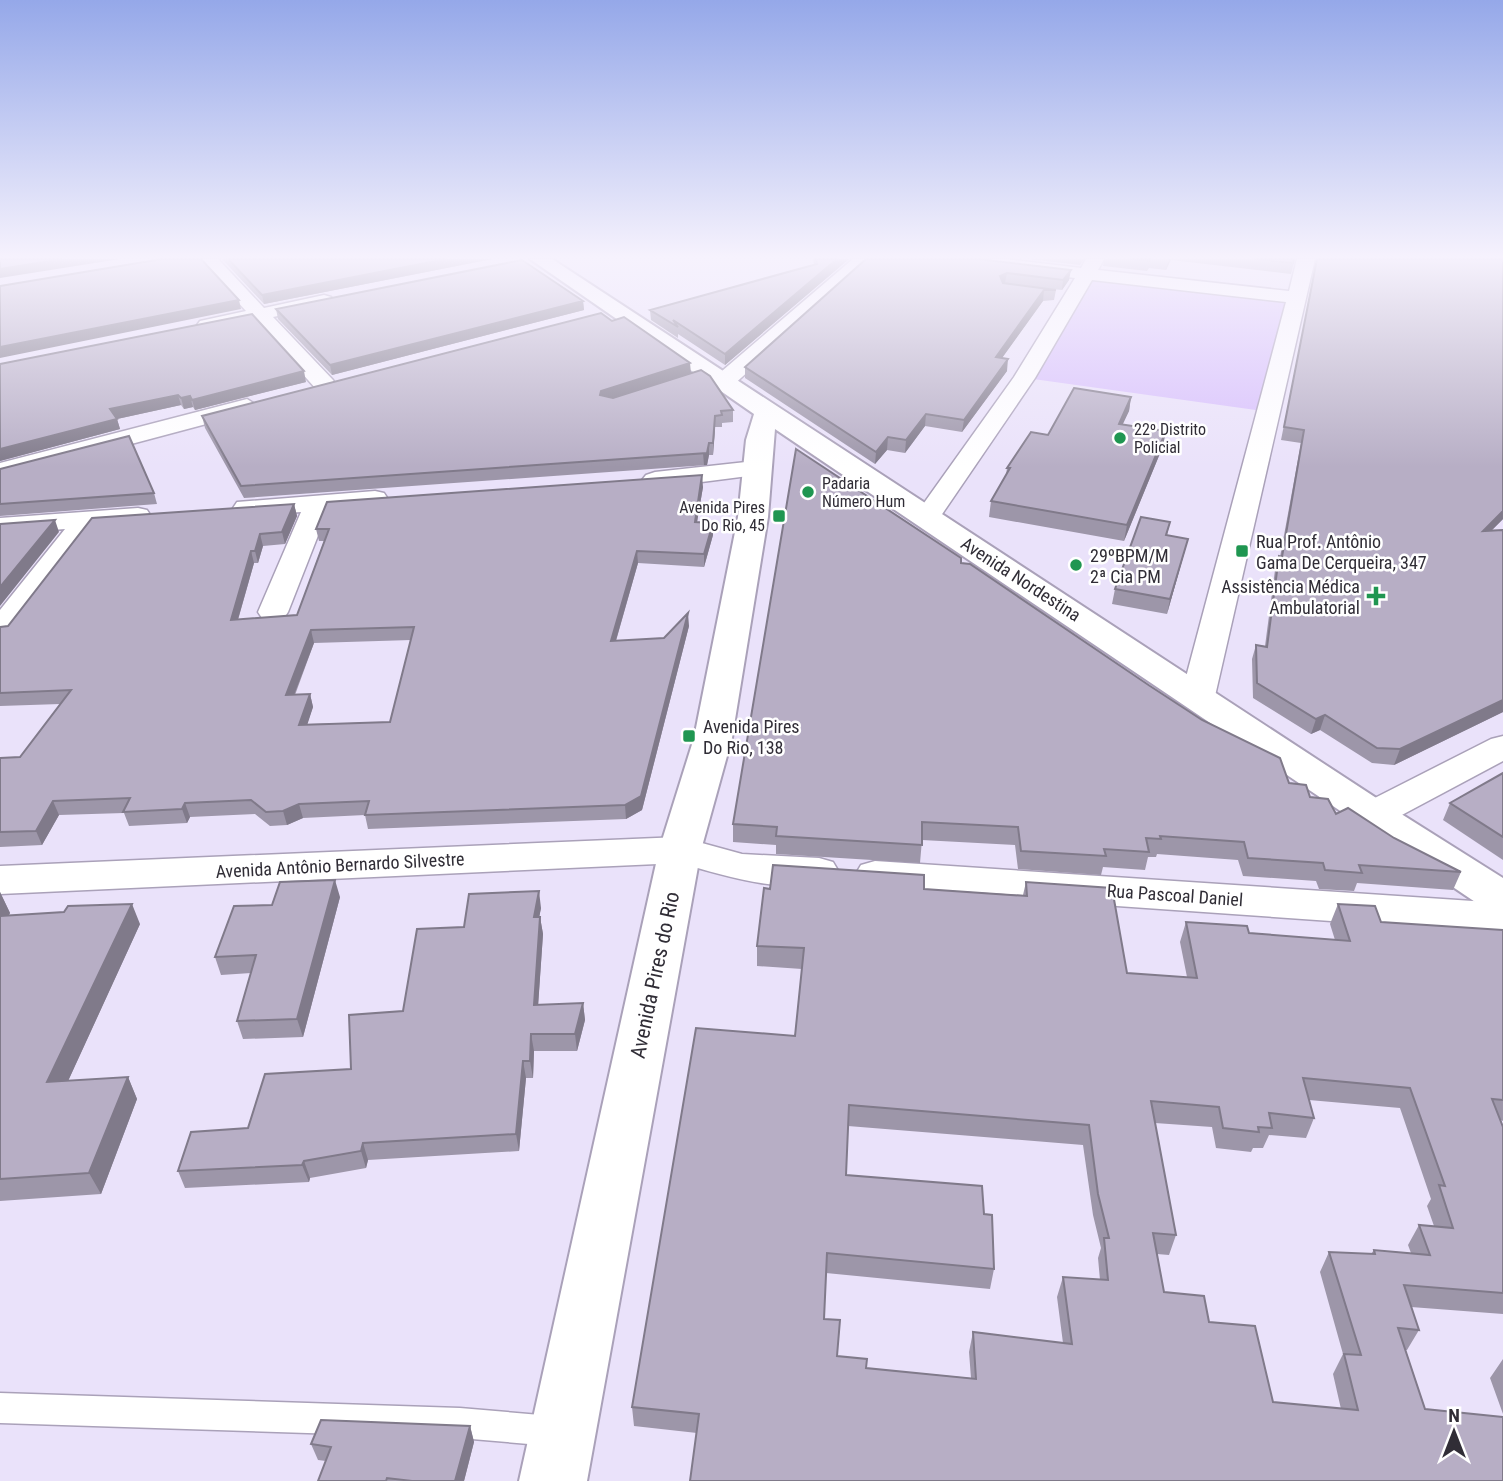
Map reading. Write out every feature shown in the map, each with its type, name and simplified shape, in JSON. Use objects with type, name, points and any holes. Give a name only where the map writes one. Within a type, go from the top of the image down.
[{"type":"main road","name":"Avenida Nordestina","points":[[642,328],[709,378],[767,413],[786,456],[927,517],[1372,815],[1503,899]]},
{"type":"main road","name":"Avenida Pires do Rio","points":[[553,1481],[680,850],[713,738],[753,517],[786,456],[767,413]]},
{"type":"street","points":[[273,328],[325,385]]},
{"type":"street","points":[[709,378],[774,328]]},
{"type":"street","points":[[927,517],[1024,378],[1049,328]]},
{"type":"street","points":[[1198,696],[1287,328]]},
{"type":"street","points":[[299,392],[352,378]]},
{"type":"street","points":[[0,471],[273,399]]},
{"type":"street","points":[[636,481],[786,456]]},
{"type":"street","points":[[223,510],[401,497]]},
{"type":"street","points":[[273,612],[318,503]]},
{"type":"street","points":[[0,526],[169,514]]},
{"type":"street","points":[[0,630],[87,520]]},
{"type":"street","points":[[1372,815],[1503,747]]},
{"type":"street","name":"Avenida Antônio Bernardo Silvestre","points":[[0,880],[680,850]]},
{"type":"street","name":"Rua Pascoal Daniel","points":[[680,850],[742,867],[1503,918]]},
{"type":"lane","points":[[0,1408],[460,1423],[561,1432]]},
{"type":"shaded area","points":[[1055,328],[1283,328],[1263,411],[1026,378]]},
{"type":"building","points":[[0,328],[96,328],[0,347]]},
{"type":"building","points":[[181,328],[265,328],[304,371],[192,400],[190,396],[181,398],[178,395],[110,409],[117,419],[0,449],[0,364]]},
{"type":"building","points":[[294,328],[476,328],[330,365]]},
{"type":"building","points":[[542,328],[640,328],[690,363],[601,391],[600,395],[613,398],[701,370],[710,376],[733,410],[721,411],[722,415],[715,416],[713,443],[709,443],[707,453],[241,486],[202,416]]},
{"type":"building","points":[[685,328],[756,328],[725,354]]},
{"type":"building","points":[[789,328],[1017,328],[996,357],[1008,359],[964,420],[926,414],[906,440],[888,437],[876,452],[745,367]]},
{"type":"building","points":[[1303,328],[1503,328],[1503,511],[1483,531],[1503,530],[1503,700],[1400,749],[1377,748],[1325,715],[1316,719],[1257,683],[1256,645],[1267,647],[1279,556],[1282,557],[1304,430],[1284,427]]},
{"type":"building","points":[[1074,388],[1131,397],[1119,424],[1166,431],[1127,525],[991,501],[1010,468],[1007,468],[1031,432],[1048,435]]},
{"type":"building","points":[[129,436],[154,493],[0,504],[0,469]]},
{"type":"building","points":[[796,449],[961,558],[961,563],[970,564],[1202,720],[1280,758],[1289,783],[1306,785],[1310,797],[1328,799],[1336,814],[1348,808],[1394,838],[1461,872],[1359,865],[1362,873],[1325,870],[1323,863],[1248,858],[1244,842],[1160,836],[1161,839],[1146,838],[1149,852],[1104,849],[1106,856],[1021,851],[1018,827],[922,822],[922,845],[776,836],[777,827],[733,824]]},
{"type":"building","points":[[702,475],[695,522],[713,523],[704,554],[637,551],[611,641],[664,638],[688,613],[641,796],[625,805],[365,815],[369,801],[299,804],[283,811],[266,812],[251,800],[185,803],[182,809],[123,812],[130,798],[53,801],[36,831],[0,832],[0,758],[20,757],[71,690],[0,693],[0,627],[8,626],[92,518],[294,504],[282,532],[260,534],[255,551],[251,551],[231,620],[297,615],[329,529],[316,529],[327,502]],"holes":[[[414,627],[390,722],[299,725],[310,694],[286,695],[311,630]]]},
{"type":"building","points":[[1141,517],[1170,522],[1166,535],[1188,539],[1170,599],[1115,589]]},
{"type":"building","points":[[55,520],[0,587],[0,524]]},
{"type":"building","points":[[1503,773],[1503,837],[1450,803]]},
{"type":"building","points":[[773,865],[924,875],[924,889],[1027,896],[1026,882],[1112,888],[1127,973],[1197,978],[1186,922],[1247,926],[1249,933],[1350,941],[1338,904],[1375,906],[1381,922],[1503,930],[1503,1100],[1492,1099],[1503,1127],[1503,1293],[1404,1285],[1419,1330],[1398,1328],[1425,1409],[1503,1417],[1503,1481],[690,1481],[699,1414],[632,1407],[696,1028],[795,1036],[804,948],[757,946],[764,888],[770,889]],"holes":[[[1303,1078],[1410,1088],[1445,1186],[1439,1185],[1453,1228],[1419,1225],[1430,1255],[1374,1250],[1375,1254],[1329,1252],[1361,1355],[1344,1354],[1358,1410],[1273,1402],[1255,1326],[1209,1322],[1204,1296],[1164,1292],[1153,1233],[1176,1235],[1151,1101],[1219,1107],[1223,1128],[1259,1132],[1258,1127],[1272,1128],[1269,1113],[1314,1118]],[[849,1105],[1089,1125],[1098,1194],[1109,1238],[1104,1238],[1108,1280],[1063,1277],[1072,1344],[973,1332],[976,1379],[866,1368],[867,1359],[837,1356],[840,1320],[824,1319],[827,1253],[994,1269],[992,1215],[984,1214],[982,1186],[846,1175]]]},
{"type":"building","points":[[335,880],[297,1019],[237,1021],[256,955],[215,957],[234,906],[272,905],[280,882]]},
{"type":"building","points":[[539,891],[534,917],[540,917],[534,1005],[583,1003],[575,1034],[531,1034],[530,1061],[523,1061],[516,1134],[363,1143],[361,1151],[304,1161],[302,1165],[178,1171],[191,1132],[248,1128],[265,1074],[351,1069],[349,1015],[403,1011],[417,929],[464,927],[469,894]]},
{"type":"building","points":[[132,904],[47,1082],[128,1077],[89,1173],[0,1179],[0,916],[64,912],[68,906]]},
{"type":"building","points":[[321,1420],[470,1426],[455,1481],[387,1478],[386,1481],[318,1481],[331,1447],[311,1444]]},
{"type":"place","name":"22º Distrito Policial","points":[[1120,438]]},
{"type":"place","name":"Padaria Número Hum","points":[[808,492]]},
{"type":"place","name":"Avenida Pires Do Rio, 45","points":[[779,516]]},
{"type":"place","name":"Rua Prof. Antônio Gama De Cerqueira, 347","points":[[1242,551]]},
{"type":"place","name":"29ºBPM/M 2ª Cia PM","points":[[1076,565]]},
{"type":"place","name":"Assistência Médica Ambulatorial","points":[[1376,596]]},
{"type":"place","name":"Avenida Pires Do Rio, 138","points":[[689,736]]}]
